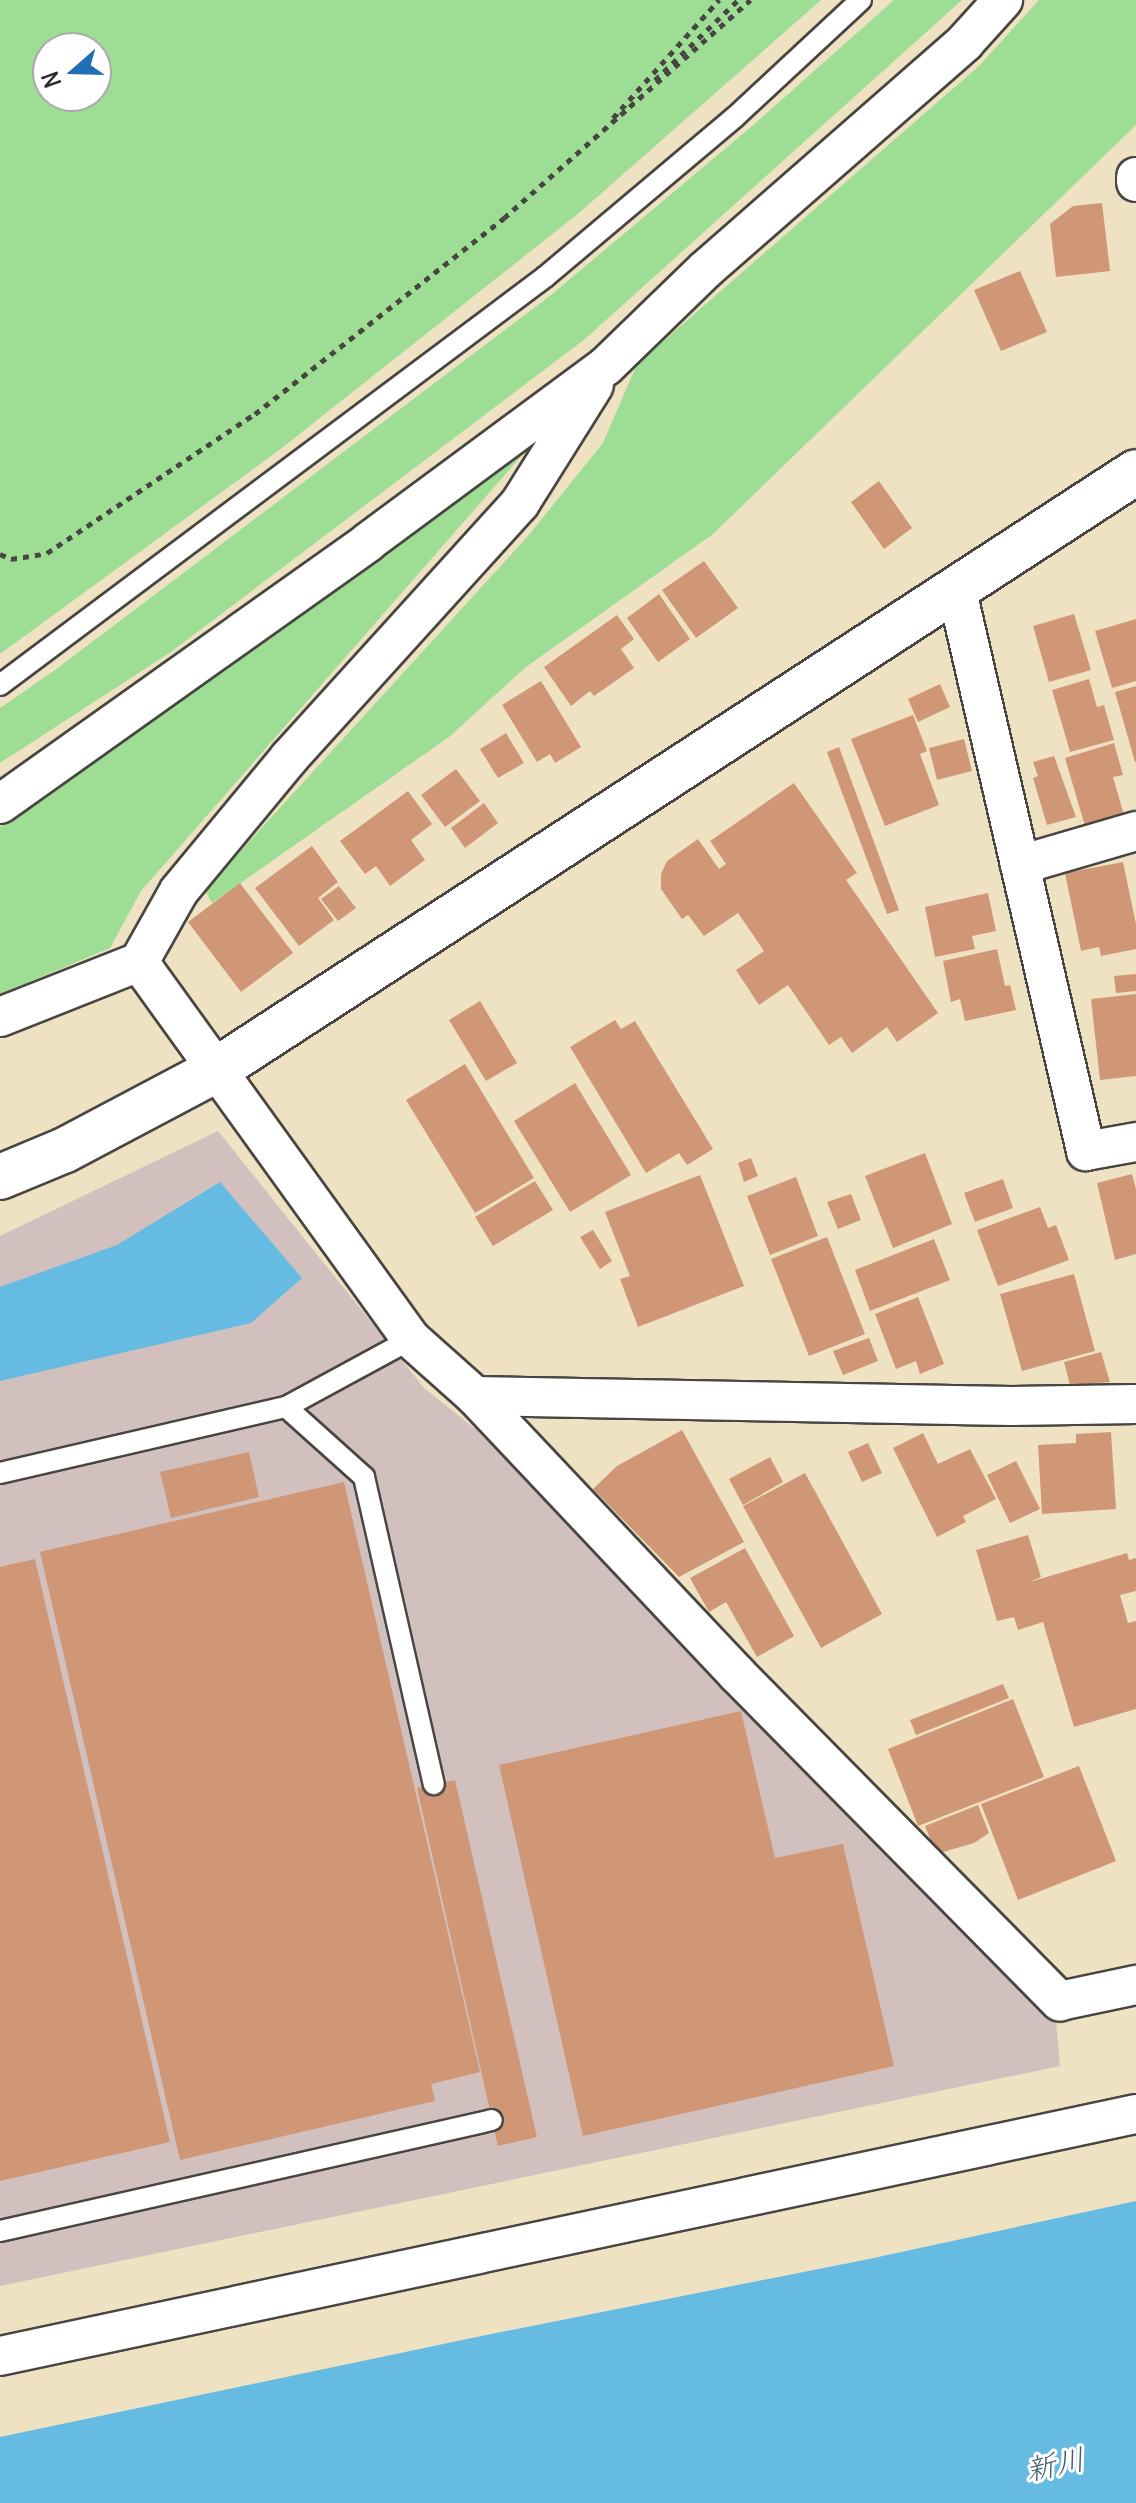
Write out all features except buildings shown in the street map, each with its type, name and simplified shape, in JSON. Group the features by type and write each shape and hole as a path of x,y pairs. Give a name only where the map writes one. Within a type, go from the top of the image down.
{"street":[{"path":"0,804 368,542 606,366 705,270 965,42 1003,0"},
{"path":"0,1017 139,962 179,891 289,758 520,503 606,366"},
{"path":"0,1177 65,1150 216,1070 1136,472"},
{"path":"956,587 1086,1151 1136,1142"},
{"path":"1020,865 1136,831"},
{"path":"139,962 411,1339 475,1396 737,1674 1060,2001 1136,1985"},
{"path":"475,1396 1012,1406 1136,1404"},
{"path":"0,2356 1136,2114"}],"lane":[{"path":"0,685 545,277 735,117 861,0"},
{"path":"0,1473 286,1407 411,1339"},
{"path":"286,1407 364,1477 434,1784"},
{"path":"0,2231 492,2120"}],"path":[{"path":"596,136 719,0"},
{"path":"596,136 738,0"},
{"path":"0,554 11,559 47,553 255,414 504,218 750,0"}],"shaded area":[{"path":"218,1131 424,1388 478,1431 1056,2021 1060,2066 0,2286 0,1236"}],"green space":[{"path":"0,0 821,0 579,213 278,451 0,654"},
{"path":"894,0 962,0 585,339 171,652 0,763 0,708 55,670 551,295 751,127"},
{"path":"1039,0 1136,0 1136,125 713,534 526,667 449,737 212,903 205,890 528,536 603,443 637,364 979,66"},
{"path":"552,421 141,891 110,948 0,994 0,826 43,800"}],"water":[{"path":"220,1182 302,1278 251,1323 0,1381 0,1287 117,1245"},
{"name":"新川","path":"1136,2201 1136,2503 0,2503 0,2437 869,2259"}]}
